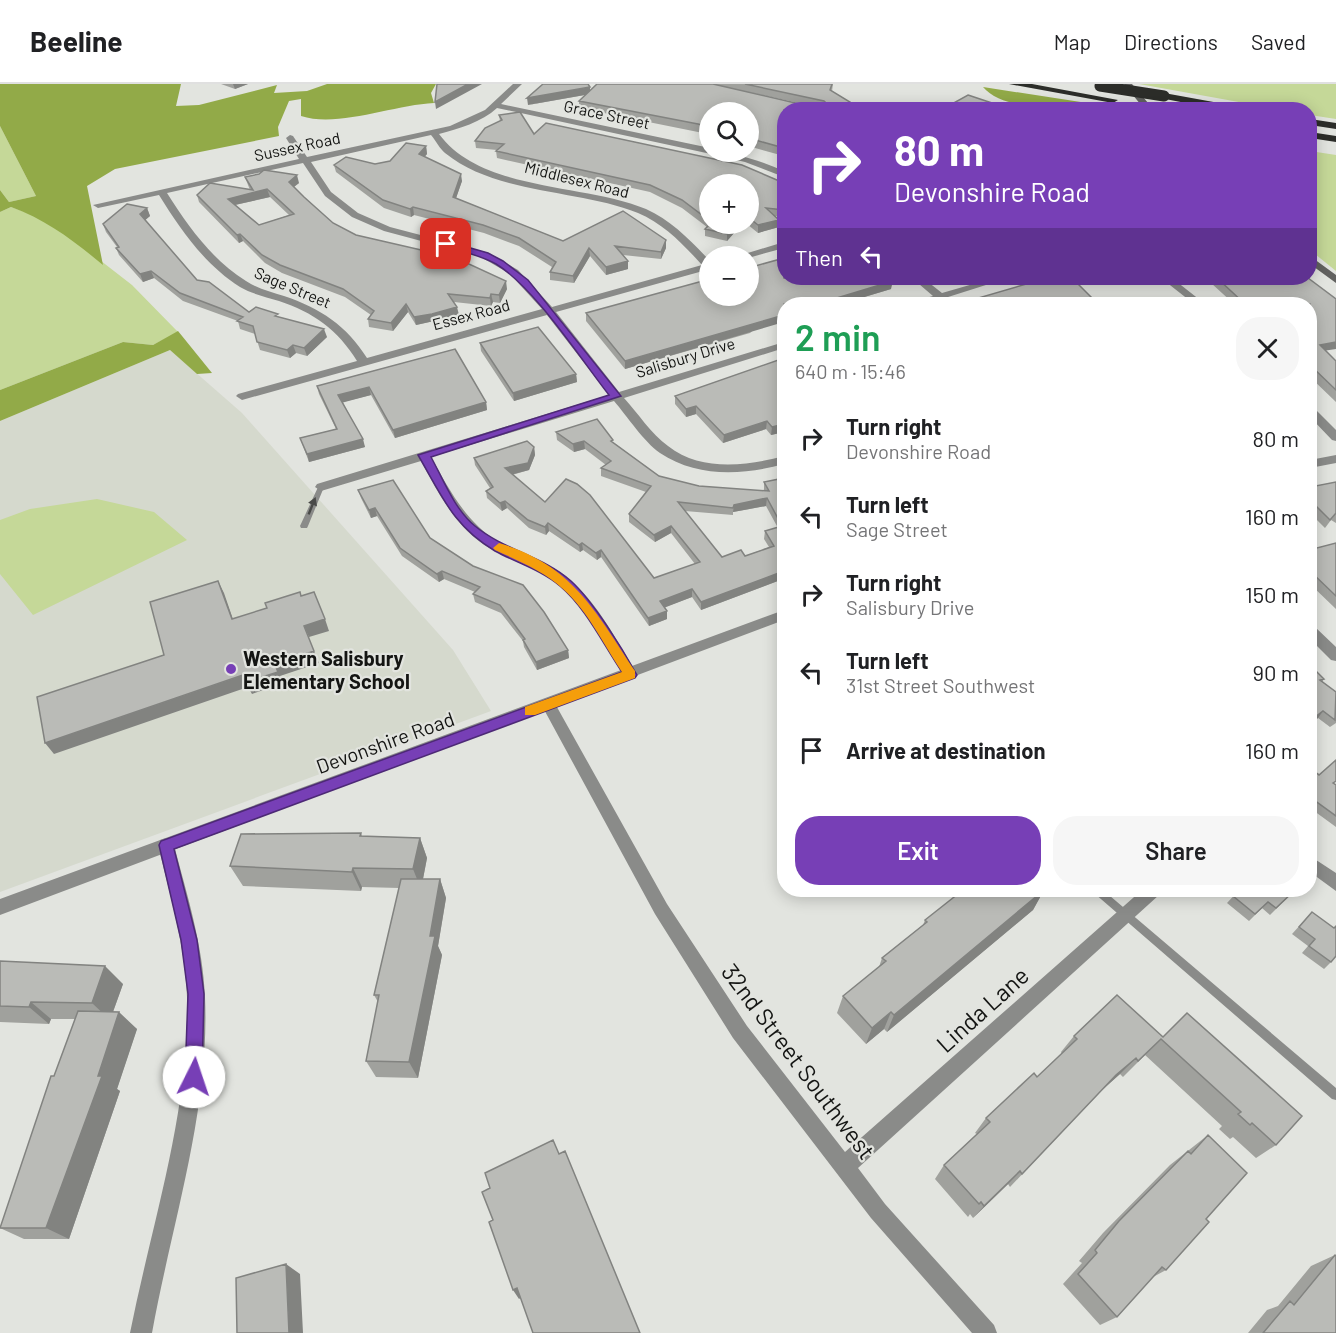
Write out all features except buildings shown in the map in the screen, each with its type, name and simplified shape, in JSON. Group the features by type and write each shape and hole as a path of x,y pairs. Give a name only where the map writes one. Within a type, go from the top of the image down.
{"highway":[{"path":"1014,84 1122,102"},
{"path":"1089,84 1197,102"},
{"path":"1317,123 1336,126"},
{"path":"1317,136 1336,139"}],"main road":[{"path":"1128,84 1146,102"},
{"path":"1317,265 1336,280"}],"street":[{"name":"Sussex Road","path":"98,205 434,133 467,123 498,106 518,84"},
{"name":"Grace Street","path":"498,106 699,148"},
{"name":"Middlesex Road","path":"434,133 437,141 452,156 477,169 623,204 654,217 678,234 699,256"},
{"path":"291,138 328,194 355,215 387,229 467,249 500,263 525,282 651,440 663,449 688,462 722,469 741,469 777,461"},
{"name":"Grace Street","path":"753,162 777,171"},
{"name":"Sage Street","path":"161,191 191,236 233,277 256,290 295,303 329,320 353,343 363,361"},
{"path":"759,252 777,247"},
{"name":"Essex Road","path":"242,396 699,269"},
{"path":"926,285 941,297 980,285"},
{"path":"1175,285 1191,297"},
{"name":"Salisbury Drive","path":"321,487 777,347"},
{"path":"1317,418 1336,437"},
{"path":"424,455 459,515 470,528 501,548 550,572 566,584 580,598 630,675"},
{"path":"1317,463 1336,459"},
{"name":"Devonshire Road","path":"0,907 630,675 777,618"},
{"path":"1317,638 1336,656"},
{"name":"32nd Street Southwest","path":"548,704 661,909 722,1006 878,1211 986,1333"},
{"path":"141,1333 149,1285 184,1143 192,1099 197,1034 196,994 189,940 166,845"},
{"path":"1317,868 1336,883"},
{"name":"Linda Lane","path":"845,1166 1145,897"}],"lane":[{"path":"304,526 321,487"},
{"path":"1105,897 1336,1095"}],"shaded area":[{"path":"170,350 242,413 453,650 491,711 0,892 0,421"}],"green space":[{"path":"0,84 181,84 176,106 199,105 277,85 274,93 307,91 327,84 436,84 431,93 434,103 349,118 316,119 301,116 301,99 289,101 278,127 279,136 115,169 87,186 103,265 71,240 36,218 11,207 0,212 0,190 9,202 36,196 0,126"},
{"path":"1139,84 1336,84 1336,119 1317,116 1317,102 1239,102"},
{"path":"983,87 1080,102 1010,102"},
{"path":"0,126 36,196 9,202 0,190"},
{"path":"1317,152 1336,155 1336,271 1317,256"},
{"path":"11,207 36,216 65,233 132,285 178,332 153,345 123,342 0,390 0,212"},
{"path":"178,331 212,373 197,374 170,350 0,421 0,390 123,342 153,345"},
{"path":"97,499 154,512 187,540 33,615 0,574 0,520 30,509"}],"slow traffic":[{"path":"499,548 532,561 566,584 580,598 630,675 530,711"}],"place":[{"name":"Western Salisbury Elementary School","path":"231,669"}],"route":[{"path":"194,1077 197,1034 196,994 189,940 166,845 630,675 580,598 566,584 532,561 501,548 470,528 459,515 424,455 615,396 549,310 514,272 485,255 446,244"}]}
